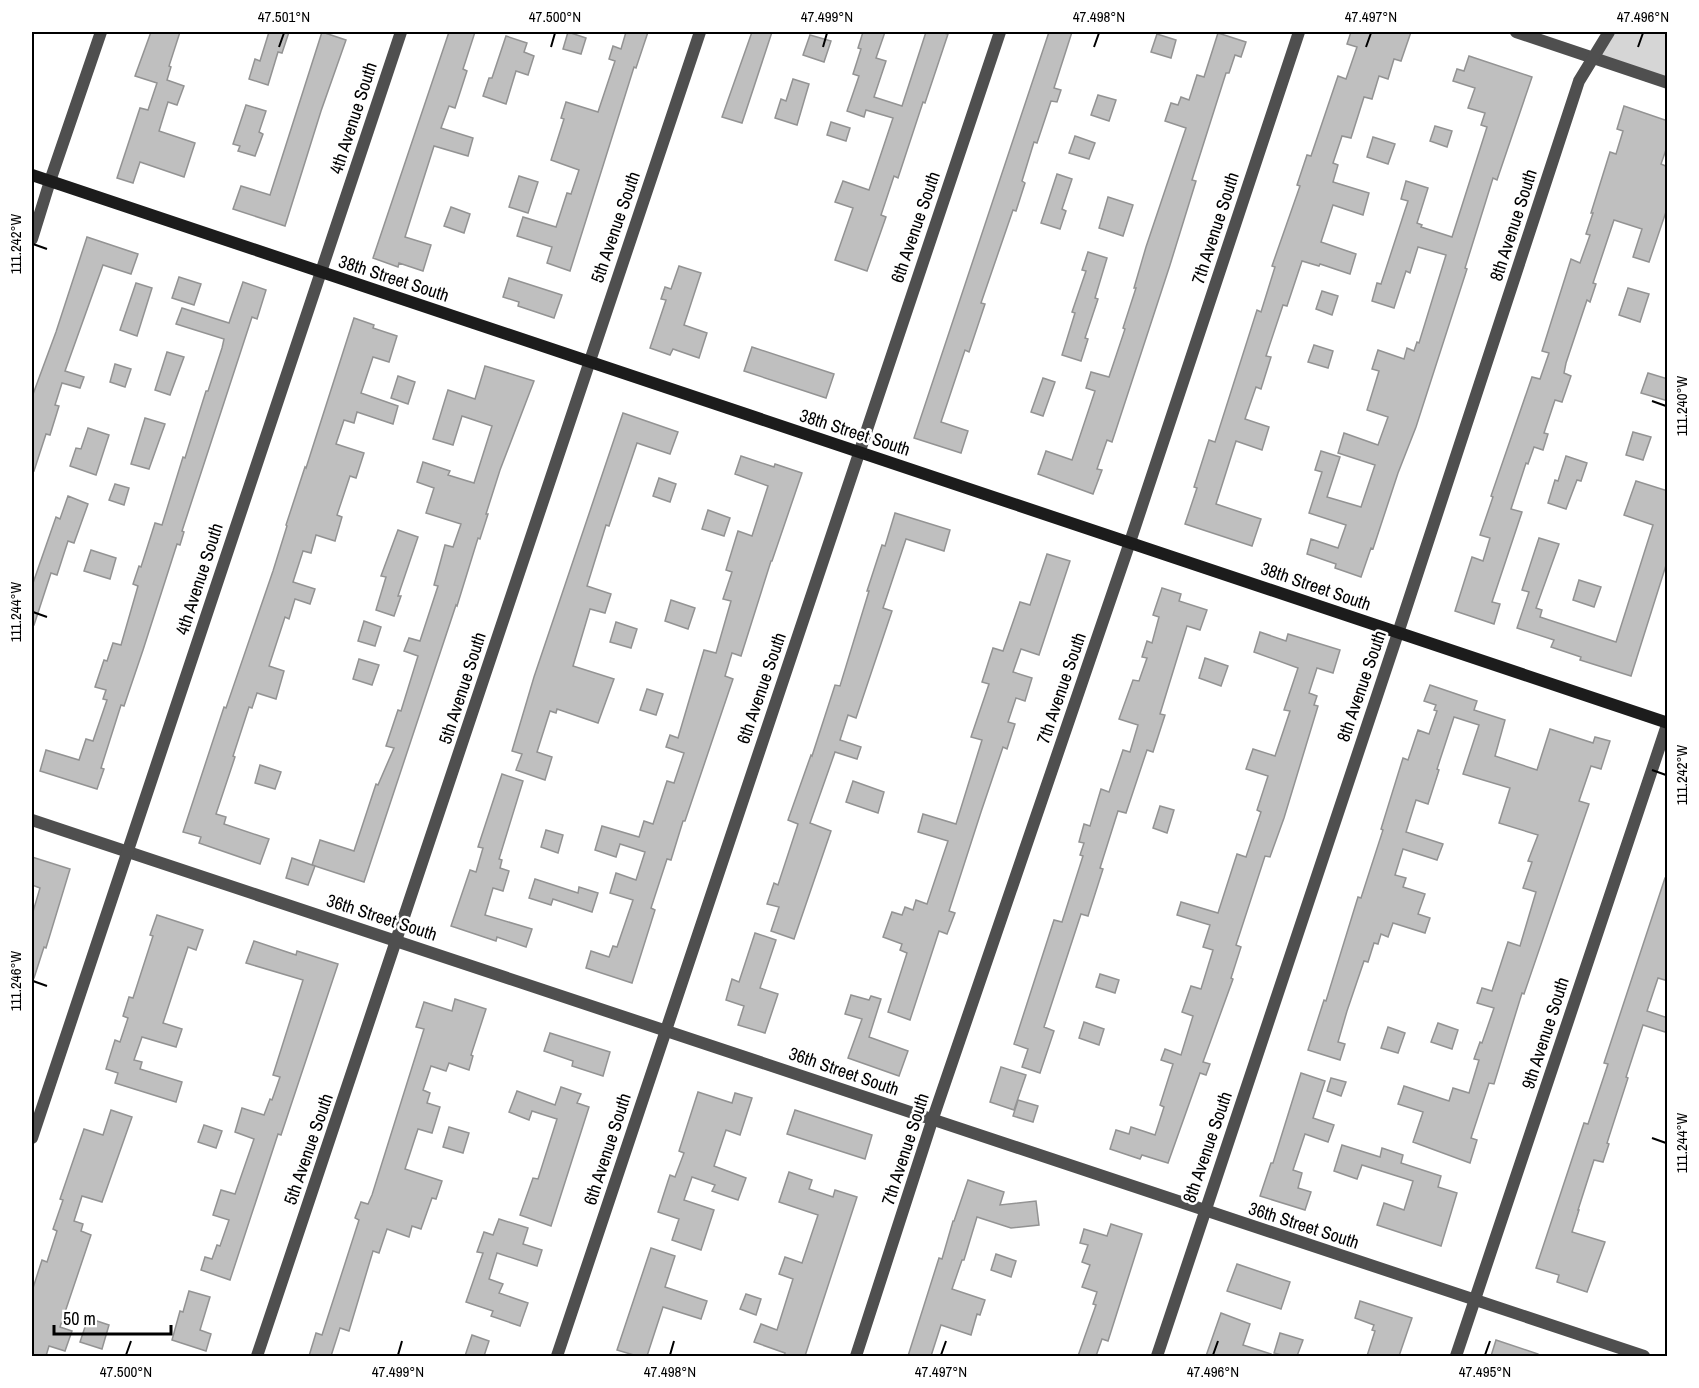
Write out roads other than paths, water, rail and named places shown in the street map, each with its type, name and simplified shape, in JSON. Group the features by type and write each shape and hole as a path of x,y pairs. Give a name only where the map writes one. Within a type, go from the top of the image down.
{"main road":[{"name":"38th Street South","path":"32,175 1667,723"}],"street":[{"path":"32,239 100,32"},
{"name":"4th Avenue South","path":"32,1138 401,32"},
{"name":"5th Avenue South","path":"257,1356 700,32"},
{"name":"6th Avenue South","path":"557,1356 1000,32"},
{"name":"7th Avenue South","path":"856,1356 932,1121 1130,542 1299,32"},
{"path":"1516,32 1668,83"},
{"name":"8th Avenue South","path":"1157,1356 1579,81 1609,32"},
{"name":"9th Avenue South","path":"1456,1356 1667,723"},
{"name":"36th Street South","path":"32,820 1644,1356"}]}
